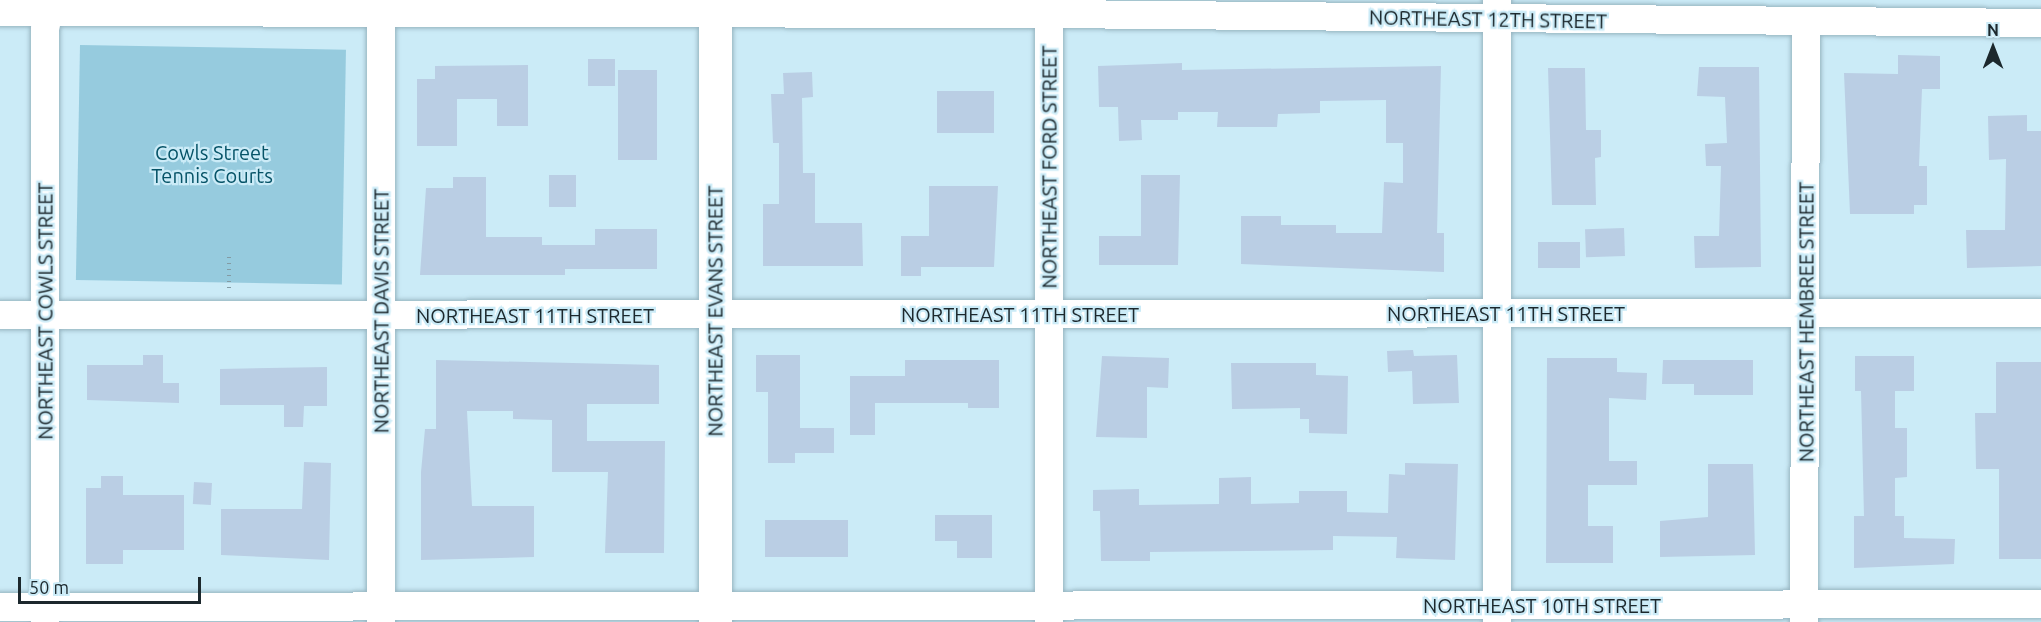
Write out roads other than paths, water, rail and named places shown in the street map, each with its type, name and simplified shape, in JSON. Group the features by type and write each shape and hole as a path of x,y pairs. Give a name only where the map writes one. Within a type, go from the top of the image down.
{"street":[{"name":"NORTHEAST 12TH STREET","path":"0,12 50,6 381,5 1497,9 1806,23 2041,23"},
{"name":"NORTHEAST DAVIS STREET","path":"381,5 381,614"},
{"name":"NORTHEAST COWLS STREET","path":"45,615 45,29 50,6"},
{"name":"NORTHEAST EVANS STREET","path":"715,7 715,614"},
{"name":"NORTHEAST FORD STREET","path":"1049,7 1049,614"},
{"path":"1497,9 1497,614"},
{"name":"NORTHEAST HEMBREE STREET","path":"1804,613 1806,23"},
{"name":"NORTHEAST 11TH STREET","path":"0,315 2041,313"},
{"name":"NORTHEAST 10TH STREET","path":"0,608 45,615 1497,614 1804,613 2041,604"}],"park label":[{"name":"Cowls Street Tennis Courts","path":"212,164"}]}
